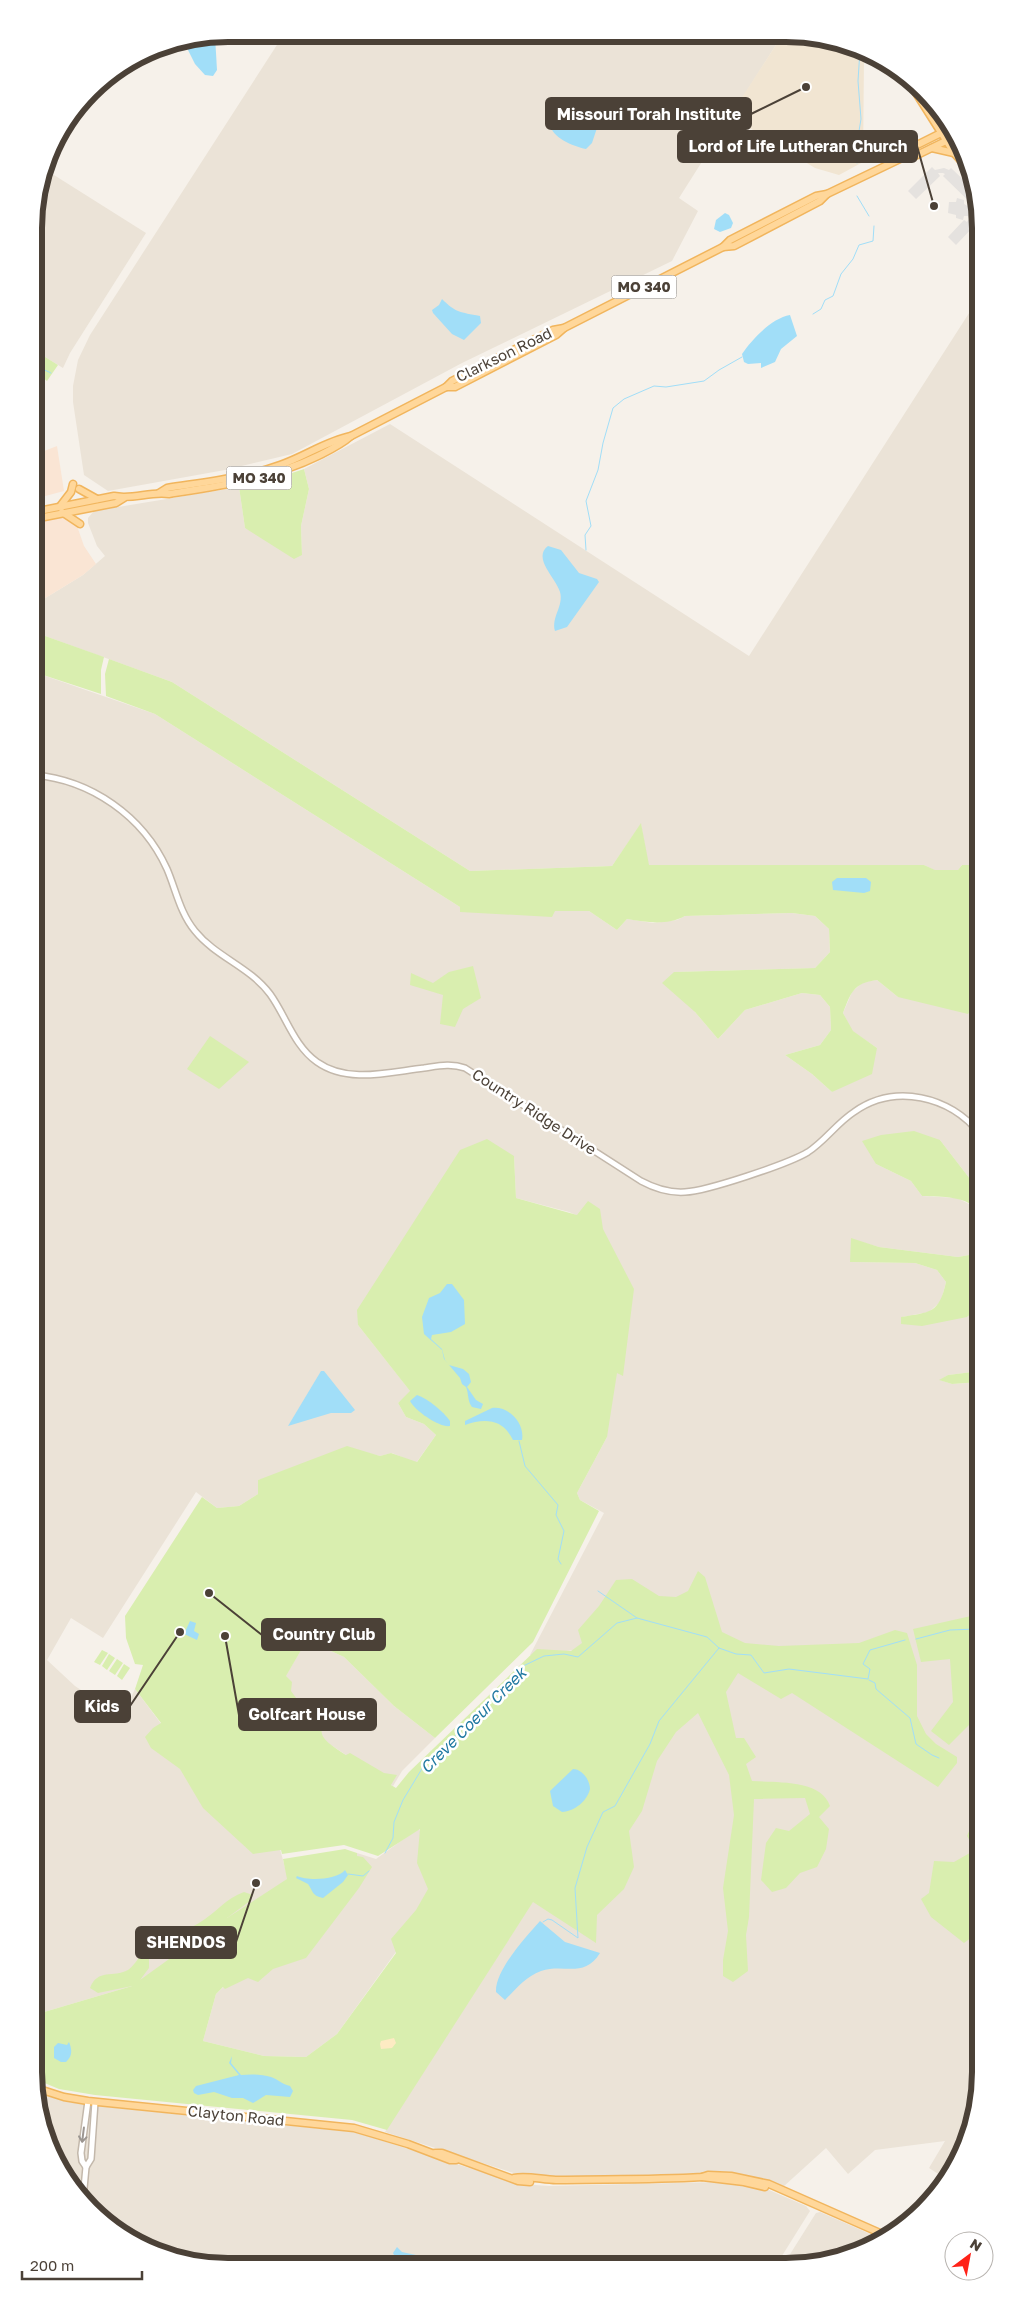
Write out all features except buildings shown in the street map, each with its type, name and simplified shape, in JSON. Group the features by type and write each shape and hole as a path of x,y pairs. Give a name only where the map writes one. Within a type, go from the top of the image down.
{"main road":[{"path":"922,103 933,120 940,125"},
{"path":"928,139 932,130 933,120"},
{"name":"Clarkson Road","path":"902,158 908,149 944,131"},
{"name":"Clarkson Road","path":"724,247 730,240 816,196 827,194 902,158 913,157 949,139"},
{"path":"932,148 954,153"},
{"path":"954,149 956,156"},
{"name":"Clarkson Road","path":"42,516 98,499 114,496 124,498 159,493 167,488 268,469 302,457 339,438 351,436 446,388 452,381 553,330 564,328 724,247 734,246 820,201 827,194"},
{"path":"781,221 787,211"},
{"path":"73,484 62,509 80,524"},
{"path":"79,489 98,499"},
{"name":"Clarkson Road","path":"42,511 116,503 124,498"},
{"name":"Clayton Road","path":"43,2090 64,2097 92,2102 354,2128 522,2182 550,2184 702,2177 751,2184 798,2200 804,2200 880,2233"}],"street":[{"name":"Country Ridge Drive","path":"42,777 84,788 101,796 126,814 144,833 161,857 180,906 193,928 210,947 259,981 274,999 302,1048 317,1062 329,1069 344,1074 359,1075 448,1065 465,1068 641,1181 654,1187 675,1192 703,1189 800,1157 818,1144 853,1112 880,1099 909,1096 933,1100 962,1115 972,1126"},
{"path":"86,2167 81,2153 92,2102"},
{"path":"84,2189 86,2167 91,2159 92,2102"}],"shaded area":[{"path":"279,42 778,42 679,198 698,211 672,261 462,363 292,454 225,470 108,491 84,475 73,402 73,386 78,360 90,335"},
{"path":"778,42 822,46 845,52 864,60 863,162 839,175 815,168 730,116"},
{"path":"932,167 935,170 944,168 949,170 951,168 965,182 970,202 943,176 945,174 943,173 938,173 940,176 916,199 908,191"},
{"path":"51,173 146,233 70,353 63,368 42,355 42,228 44,204"},
{"path":"957,198 964,200 964,204 970,208 972,228 956,245 948,237 964,220 967,222 969,219 968,216 964,216 963,220 956,218 956,215 948,213 949,202 956,202"},
{"path":"972,308 972,865 962,865 958,870 934,870 924,865 648,865 641,824 612,866 470,871 172,682 42,635 42,600 83,575 105,556 97,546 88,523 88,518 94,511 239,487 245,528 302,554 301,526 309,489 304,469 390,424 749,656"},
{"path":"57,446 64,491 42,497 42,452"},
{"path":"66,517 76,523 84,546 96,564 83,575 42,600 42,522"},
{"path":"42,675 155,714 460,907 589,911 617,930 627,919 653,923 677,920 685,916 792,913 815,916 829,929 830,952 815,968 674,972 695,1012 718,1039 745,1010 802,993 820,995 830,1007 831,1030 820,1045 785,1055 812,1074 832,1092 877,1048 852,1031 843,1013 852,992 863,982 877,980 898,997 972,998 972,1182 940,1140 876,1164 911,1181 922,1196 957,1198 972,1206 972,1254 958,1257 879,1247 851,1239 851,1262 915,1263 937,1270 946,1282 941,1301 929,1312 902,1317 967,1317 972,1313 972,1372 948,1375 940,1380 952,1384 972,1383 972,2073 968,2109 962,2132 947,2166 940,2175 929,2168 945,2141 875,2150 848,2174 826,2148 783,2187 760,2179 724,2173 546,2178 520,2175 385,2132 703,1636 530,1655 604,1513 580,1500 577,1493 607,1437 595,1223 569,1212 516,1198 514,1156 358,1325 411,1392 398,1403 406,1417 424,1424 436,1435 416,1463 392,1453 380,1456 364,1452 258,1480 258,1494 239,1506 217,1508 196,1492 103,1638 71,1618 47,1660 75,1686 103,1703 110,1708 114,1715 121,1718 135,1689 204,1781 272,1819 288,1879 132,1986 42,2013"},
{"path":"307,1640 344,1657 394,1706 435,1738 402,1771 393,1786 269,1704"},
{"path":"419,1828 438,1889 337,2034 306,2057 264,2056 203,2041 216,1994 247,1965 346,1897 357,1853 376,1859"},
{"path":"44,2095 67,2102 107,2107 354,2132 520,2184 549,2186 719,2182 750,2185 769,2190 806,2206 810,2211 781,2258 204,2257 169,2249 135,2234 97,2204 67,2166 52,2132"},
{"path":"820,2212 875,2236 834,2252 810,2257 788,2258 816,2213"}],"green space":[{"path":"42,355 58,365 47,381 42,377"},
{"path":"304,469 309,489 301,526 302,555 294,559 245,528 239,487 271,480"},
{"path":"42,635 104,657 101,670 101,694 42,675"},
{"path":"109,659 172,682 470,871 612,866 641,823 649,865 924,865 935,870 958,870 962,865 972,865 972,882 970,886 972,891 972,1008 968,1014 898,997 877,980 858,986 851,995 843,1013 853,1031 877,1048 872,1074 832,1092 812,1074 785,1055 820,1045 831,1030 830,1007 820,995 802,993 745,1010 718,1039 695,1012 662,983 674,972 815,968 830,952 829,929 815,916 792,913 685,916 663,922 627,919 617,930 589,911 555,911 552,917 460,912 460,907 155,714 106,696 105,674"},
{"path":"473,966 481,998 463,1009 455,1027 440,1024 443,995 410,985 411,973 433,983 449,972"},
{"path":"210,1036 249,1062 219,1089 187,1069"},
{"path":"914,1131 940,1140 972,1182 972,1205 954,1198 922,1196 911,1181 876,1164 862,1141 881,1135"},
{"path":"487,1139 514,1156 516,1198 577,1215 588,1201 600,1209 603,1229 634,1289 623,1376 617,1373 607,1437 577,1493 580,1500 599,1511 533,1642 435,1738 394,1706 344,1657 307,1640 286,1676 292,1682 291,1691 299,1702 327,1706 333,1713 322,1727 323,1737 327,1742 346,1755 350,1753 384,1773 397,1775 391,1785 396,1788 409,1772 537,1649 571,1651 582,1643 578,1630 599,1606 616,1580 632,1579 659,1596 676,1597 688,1591 698,1571 705,1577 722,1632 745,1643 779,1646 859,1643 895,1630 907,1633 917,1665 917,1716 926,1734 936,1744 957,1757 957,1763 938,1787 792,1693 781,1699 738,1673 726,1692 736,1738 744,1738 756,1757 746,1764 752,1781 797,1784 808,1787 825,1797 830,1806 819,1817 829,1829 826,1849 817,1867 800,1873 786,1888 772,1892 761,1880 766,1843 776,1828 789,1831 810,1814 805,1798 754,1799 749,1917 746,1935 748,1971 733,1982 723,1976 723,1960 728,1931 723,1888 734,1815 729,1775 698,1713 676,1732 657,1761 642,1811 629,1831 634,1867 624,1889 597,1915 596,1943 533,1902 387,2130 352,2120 95,2095 59,2089 43,2082 42,2013 132,1986 98,1993 90,1988 97,1978 128,1970 144,1952 149,1959 149,1968 140,1980 190,1944 163,1958 165,1943 170,1936 199,1923 226,1902 244,1892 253,1895 250,1901 227,1918 287,1879 283,1859 345,1849 357,1853 357,1856 363,1857 372,1867 359,1888 306,1958 273,1969 258,1982 248,1978 225,1989 223,1987 216,1994 203,2041 264,2056 306,2057 337,2034 396,1953 391,1939 416,1910 428,1889 417,1863 420,1829 378,1856 344,1845 282,1854 281,1850 253,1854 203,1808 180,1769 151,1748 145,1737 153,1728 161,1723 135,1689 143,1665 135,1664 126,1638 125,1616 202,1497 217,1508 239,1506 258,1494 258,1480 347,1446 380,1456 391,1453 417,1462 436,1435 424,1424 406,1417 398,1403 410,1391 358,1325 357,1310 460,1150"},
{"path":"851,1238 879,1247 958,1257 972,1254 972,1313 967,1317 922,1326 901,1324 901,1317 932,1310 940,1300 946,1282 937,1270 915,1263 850,1262"},
{"path":"972,1372 972,1383 952,1384 939,1380 948,1375"},
{"path":"972,1616 972,1722 949,1745 931,1731 953,1702 950,1659 921,1662 913,1629"},
{"path":"102,1650 108,1653 100,1665 94,1662"},
{"path":"109,1654 115,1658 107,1670 102,1666"},
{"path":"117,1659 123,1663 115,1675 109,1671"},
{"path":"124,1664 130,1668 122,1680 117,1676"},
{"path":"972,1824 972,1845 967,1836"},
{"path":"972,1852 972,1937 964,1943 931,1917 921,1899 929,1893 934,1861 954,1862"}],"sand":[{"path":"394,2038 396,2043 392,2048 381,2049 381,2041"}],"water":[{"path":"215,43 217,70 213,76 205,75 195,64 187,47"},
{"path":"609,101 612,104 600,119 592,143 586,149 575,146 558,137 551,128 550,123 558,112"},
{"path":"725,213 729,215 733,223 731,228 720,232 714,229 716,220"},
{"path":"442,299 459,311 480,316 481,323 464,340 452,334 433,313 432,310 439,305"},
{"path":"790,315 797,336 781,349 775,362 761,368 761,363 748,364 744,362 742,354 751,342 776,320"},
{"path":"548,546 561,550 579,573 597,579 599,582 567,627 555,631 554,626 561,597 558,586 544,562 544,551"},
{"path":"837,878 866,878 871,882 870,891 864,893 833,890 832,882"},
{"path":"447,1284 452,1284 464,1300 465,1324 451,1332 432,1335 431,1339 442,1349 448,1364 444,1359 442,1350 424,1334 422,1317 429,1298 440,1293"},
{"path":"449,1365 463,1369 469,1374 471,1382 467,1387 476,1400 483,1404 481,1409 472,1407 466,1387"},
{"path":"321,1371 324,1371 355,1410 351,1413 331,1413 288,1426"},
{"path":"417,1395 439,1409 450,1421 450,1426 434,1422 417,1409 410,1401"},
{"path":"492,1408 504,1410 514,1417 521,1428 522,1440 513,1440 504,1428 493,1422 480,1421 465,1425 465,1421"},
{"path":"190,1621 196,1623 194,1631 199,1634 197,1640 184,1634"},
{"path":"573,1769 576,1769 585,1776 589,1782 590,1789 580,1805 562,1812 553,1806 550,1791"},
{"path":"345,1870 348,1875 343,1882 323,1898 315,1895 308,1884 296,1878 297,1876 315,1879 329,1878"},
{"path":"540,1921 565,1942 600,1953 587,1966 541,1971 521,1984 505,2000 496,1992 500,1974 512,1954"},
{"path":"69,2042 71,2051 69,2059 66,2062 61,2062 54,2058 54,2047 58,2043 67,2045"},
{"path":"232,2056 231,2063 241,2075 252,2074 273,2078 290,2086 293,2091 290,2097 266,2095 253,2103 243,2098 232,2098 214,2092 198,2095 194,2093 193,2090 196,2086 239,2075 229,2063"},
{"path":"397,2247 402,2252 430,2258 396,2258 393,2253"}],"waterway":[{"path":"857,163 856,149 861,119 858,81 859,58"},
{"path":"857,196 869,216"},
{"path":"813,314 821,309 825,300 833,296 841,274 853,259 859,245 873,241 874,226"},
{"path":"586,550 585,535 591,526 586,501 598,470 613,408 624,399 654,386 666,387 704,381 742,357"},
{"path":"42,369 51,373"},
{"path":"519,1441 525,1466 558,1505 556,1515 564,1531 558,1559 561,1564"},
{"path":"598,1591 637,1618"},
{"name":"Creve Coeur Creek","path":"385,1853 393,1838 394,1822 403,1800 423,1767 489,1703 519,1668 544,1656 564,1654 578,1657 617,1623 637,1618 707,1637 719,1648 736,1654 751,1655 764,1673 789,1669 868,1679 870,1669 863,1664 870,1650 905,1640"},
{"name":"Creve Coeur Creek","path":"916,1639 950,1630 972,1629"},
{"path":"543,1922 548,1919 552,1920 578,1938 575,1888 587,1847 603,1812 615,1806 650,1744 659,1721 719,1648"},
{"path":"869,1680 875,1683 876,1689 910,1718 916,1744 939,1758"},
{"name":"Creve Coeur Creek","path":"348,1874 363,1876 369,1871"}],"place":[{"name":"Missouri Torah Institute","path":"806,87"},
{"name":"Lord of Life Lutheran Church","path":"934,206"},
{"name":"Country Club","path":"209,1593"},
{"name":"Kids","path":"180,1632"},
{"name":"Golfcart House","path":"225,1636"},
{"name":"SHENDOS","path":"256,1883"}]}
